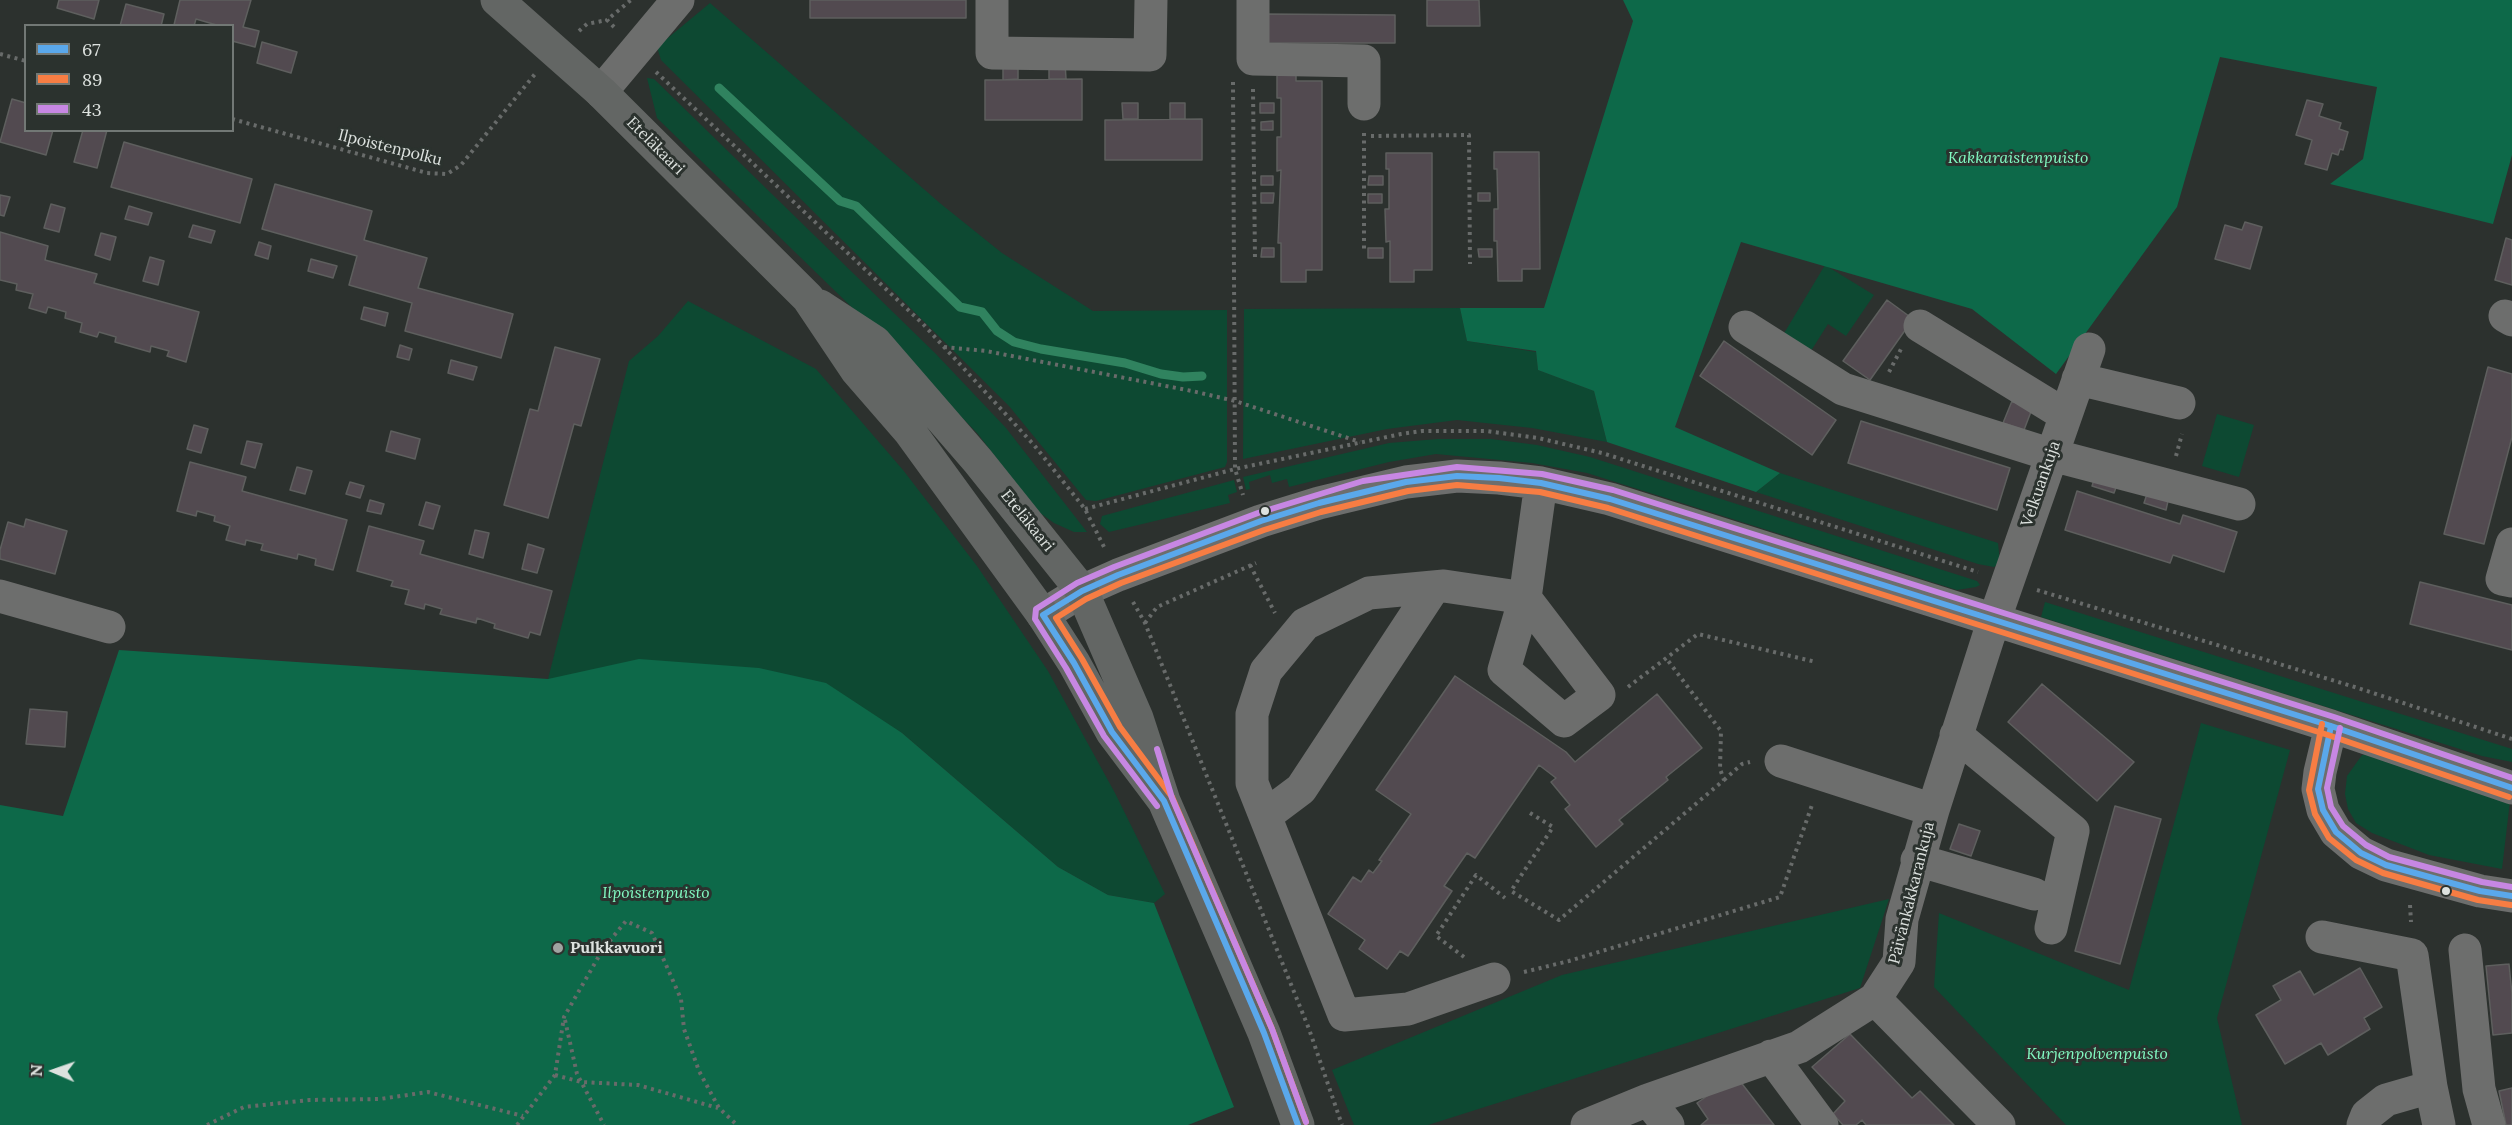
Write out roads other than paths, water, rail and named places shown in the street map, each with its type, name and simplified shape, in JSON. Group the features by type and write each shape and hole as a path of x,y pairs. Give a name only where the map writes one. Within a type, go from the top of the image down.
{"main road":[{"name":"Eteläkaari","path":"497,0 601,92 808,298 857,371 910,432 1043,615 1074,663 1112,732 1164,801"},
{"name":"Eteläkaari","path":"808,298 875,342 978,461 1082,591 1137,718 1164,801 1264,1033 1298,1125"}],"street":[{"path":"601,92 678,0"},
{"path":"992,0 992,53 1150,55 1151,0"},
{"path":"1253,0 1243,65 1364,61 1364,104"},
{"path":"1920,326 2065,415"},
{"path":"1745,327 1843,389 2052,455 2240,504"},
{"name":"Velkuankuja","path":"1994,620 2083,364 2179,403"},
{"path":"1043,615 1082,591 1118,575 1261,521 1366,490 1406,482 1457,477 1541,483 1610,499 2331,726 2512,788"},
{"path":"1494,979 1408,1009 1344,1016 1252,783 1252,714 1266,671 1289,640 1305,624 1369,593 1444,586 1525,598 1599,695 1564,721 1504,670 1525,598 1541,483"},
{"path":"2512,544 2502,579 2512,581"},
{"path":"1265,816 1301,789 1434,587"},
{"path":"0,596 109,627"},
{"name":"Päivänkakkarankuja","path":"1587,1125 1648,1100 1799,1047 1875,999 1899,962 1902,920 1917,860 1994,620"},
{"path":"2331,726 2318,789 2323,810 2336,832 2361,853 2386,865 2480,891 2512,896"},
{"path":"1956,735 2073,831 2050,928"},
{"path":"1781,761 1933,810"},
{"path":"1917,860 2034,894"},
{"path":"2322,937 2412,955 2431,1087 2439,1125"},
{"path":"2465,950 2479,1089 2488,1125"},
{"path":"1875,999 1999,1125"},
{"path":"1772,1056 1822,1125"},
{"path":"2363,1125 2367,1115 2386,1100 2431,1087"},
{"path":"1648,1100 1668,1125"}],"waterway":[{"path":"719,88 840,201 856,206 960,307 982,312 997,331 1014,342 1041,349 1125,363 1161,374 1183,377 1202,376"}],"place":[{"name":"Pulkkavuori","path":"558,948"}],"park label":[{"name":"Kakkaraistenpuisto","path":"2018,158"},
{"name":"Ilpoistenpuisto","path":"656,893"},
{"name":"Kurjenpolvenpuisto","path":"2097,1054"}]}
